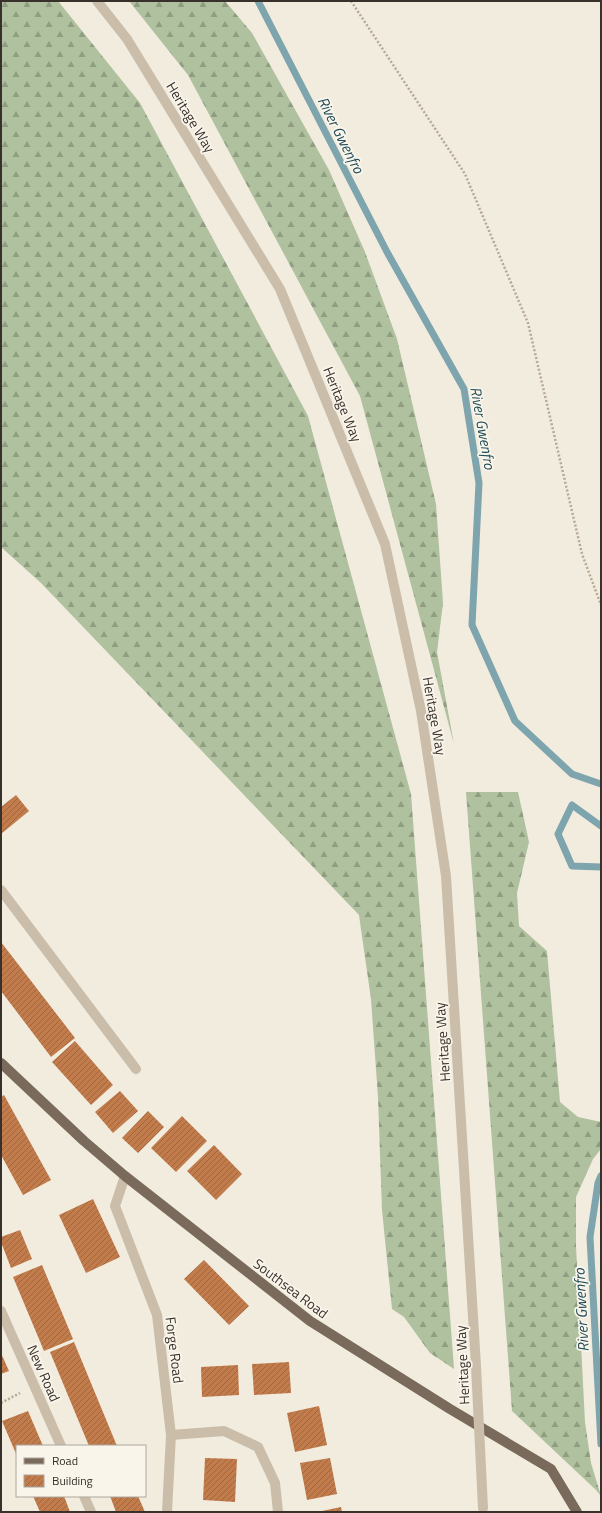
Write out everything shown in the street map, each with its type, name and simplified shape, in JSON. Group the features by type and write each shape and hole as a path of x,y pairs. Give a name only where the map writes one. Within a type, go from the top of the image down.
{"main road":[{"name":"Southsea Road","path":"1,1063 84,1141 125,1176 310,1321 450,1409 551,1469 577,1512"}],"street":[{"name":"Heritage Way","path":"97,1 127,38 280,288 386,544 422,711 446,876 476,1366 483,1510"},
{"path":"1,890 136,1069"},
{"name":"Forge Road","path":"125,1176 115,1206 157,1315 171,1435 167,1512"},
{"name":"New Road","path":"1,1311 61,1445"},
{"path":"171,1435 224,1431 258,1446 275,1483 278,1512"},
{"path":"84,1497 91,1512"}],"path":[{"path":"351,1 465,174 528,324 582,554 601,605"},
{"path":"1,1403 34,1385"}],"green space":[{"path":"1,1 58,1 140,103 308,416 411,794 454,1369 430,1353 404,1317 392,1309 382,1210 378,1097 371,999 359,915 41,583 1,547"},
{"path":"129,1 225,1 252,33 329,170 365,252 397,339 436,504 443,603 437,652 454,744 360,396 188,75"},
{"path":"466,792 518,792 529,842 517,893 519,926 547,951 560,1102 578,1117 601,1122 601,1149 593,1159 576,1197 576,1246 585,1422 591,1463 601,1496 512,1411"}],"building":[{"path":"16,795 29,811 1,834 1,807"},
{"path":"1,942 75,1038 51,1057 1,991"},
{"path":"75,1041 113,1085 91,1105 52,1062"},
{"path":"120,1091 138,1111 113,1133 95,1112"},
{"path":"4,1095 51,1180 23,1195 1,1155 1,1097"},
{"path":"148,1111 164,1127 138,1153 122,1138"},
{"path":"182,1116 207,1141 176,1172 151,1148"},
{"path":"214,1145 242,1174 216,1200 187,1171"},
{"path":"93,1199 120,1257 86,1273 59,1215"},
{"path":"20,1230 32,1259 11,1268 1,1242 1,1237"},
{"path":"204,1260 249,1306 229,1325 184,1279"},
{"path":"42,1265 73,1339 44,1351 13,1277"},
{"path":"74,1342 117,1445 89,1445 50,1352"},
{"path":"1,1353 9,1371 1,1374"},
{"path":"289,1362 291,1393 254,1395 252,1364"},
{"path":"238,1365 239,1395 202,1397 201,1367"},
{"path":"319,1406 327,1445 295,1452 287,1413"},
{"path":"28,1411 43,1445 16,1445 16,1454 2,1421"},
{"path":"205,1458 237,1459 235,1502 203,1500"},
{"path":"330,1458 337,1494 307,1500 300,1463"},
{"path":"33,1497 64,1497 70,1512 40,1512"},
{"path":"110,1497 138,1497 145,1512 116,1512"},
{"path":"341,1507 342,1512 322,1512 322,1511"}],"waterway":[{"name":"River Gwenfro","path":"258,1 387,252 464,389 479,483 472,625 515,721 572,774 601,784"},
{"name":"River Gwenfro","path":"601,826 572,805 558,834 572,866 601,867"},
{"name":"River Gwenfro","path":"601,1176 598,1183 590,1237 601,1444"}]}
